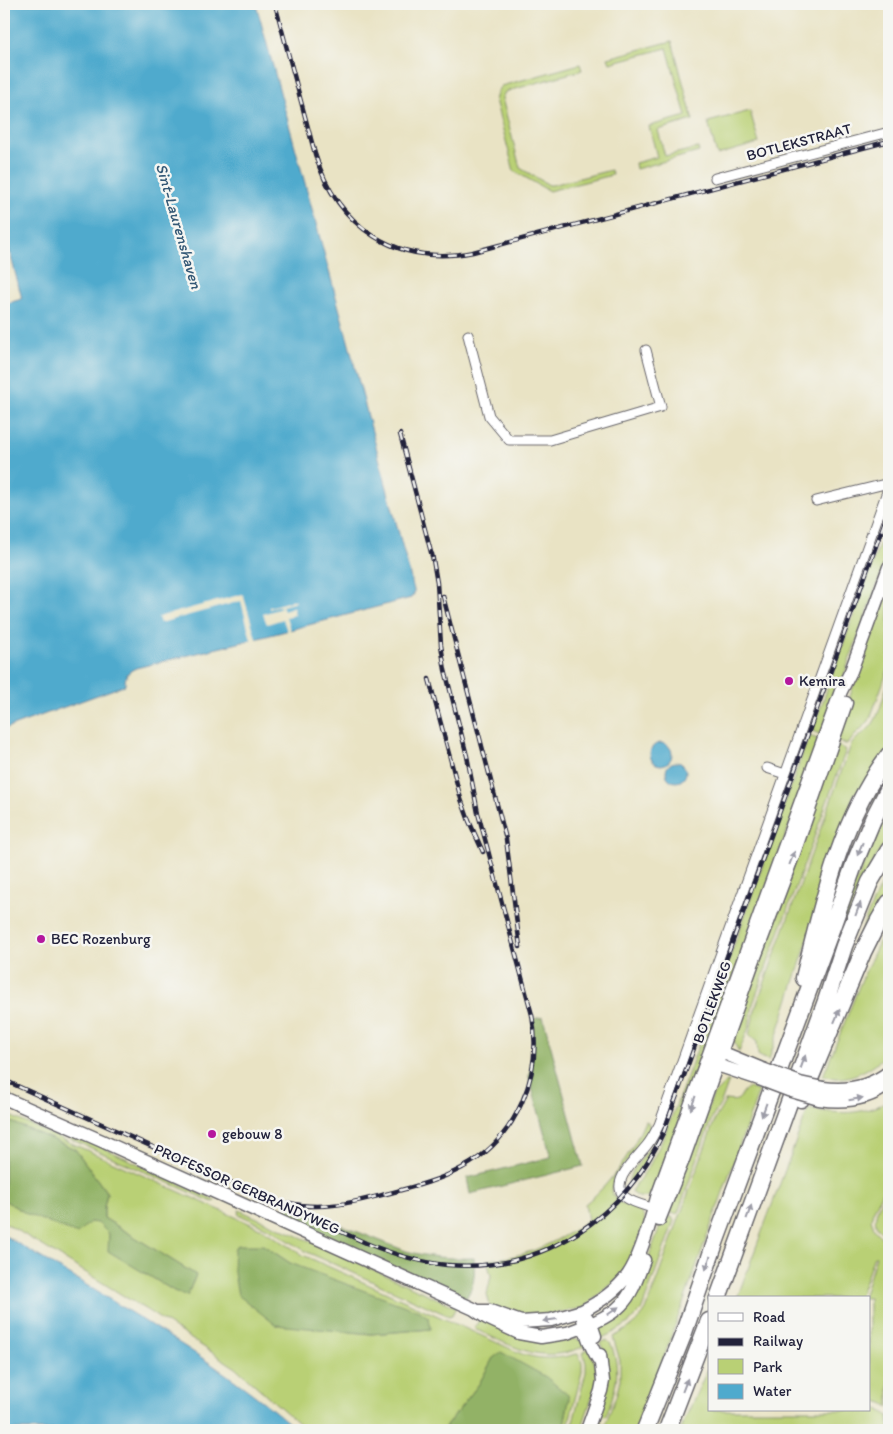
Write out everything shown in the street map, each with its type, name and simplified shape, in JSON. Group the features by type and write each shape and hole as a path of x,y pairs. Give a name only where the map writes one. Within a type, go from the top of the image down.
{"highway":[{"path":"787,1048 832,866 863,797 877,772 889,756"},
{"path":"645,1430 680,1342 855,862 872,819 889,788"},
{"path":"719,1296 863,897 889,850"},
{"path":"774,1141 804,1093 863,952 889,903"},
{"path":"667,1430 708,1324"}],"main road":[{"name":"BOTLEKWEG","path":"582,1311 608,1295 629,1274 683,1160 713,1061 841,691 851,671 889,567"},
{"name":"BOTLEKWEG","path":"721,1052 833,742 849,694 851,671"},
{"path":"761,1074 713,1061 721,1052 761,1074 788,1090 821,1093 850,1100 875,1093 889,1084"},
{"path":"821,1093 859,1087 882,1078 889,1072"},
{"name":"PROFESSOR GERBRANDYWEG","path":"4,1098 477,1311 487,1318 519,1333 541,1337 567,1333 587,1325"},
{"name":"BOTLEKWEG","path":"587,1325 605,1317 621,1306 627,1297 633,1287 658,1210"},
{"name":"PROFESSOR GERBRANDYWEG","path":"477,1311 490,1311 521,1322 552,1320 582,1311"},
{"path":"582,1311 600,1350 603,1371 601,1391 588,1430"}],"street":[{"name":"BOTLEKSTRAAT","path":"715,178 889,132"},
{"path":"468,335 489,416 509,440 550,440 661,407 646,350"},
{"path":"816,501 889,485"},
{"path":"658,1210 626,1198 621,1192 621,1181 627,1168 646,1146 659,1125 889,485"},
{"path":"767,768 785,774"}],"green space":[{"path":"672,41 693,120 658,130 665,156 698,148 699,152 636,169 635,163 657,157 649,126 686,116 667,48 610,63 608,58"},
{"path":"580,64 582,70 505,92 502,98 520,168 549,185 611,170 612,175 549,191 514,171 495,100 501,86"},
{"path":"750,111 759,143 717,155 708,122"},
{"path":"889,517 889,552 822,735 812,731"},
{"path":"889,579 889,667 869,721 848,744 845,744 836,741"},
{"path":"889,680 889,805 855,792 769,1060 762,1058 758,1055 757,1042 749,1035 756,1006 851,745 874,722 881,707"},
{"path":"809,736 821,740 652,1195 637,1196 631,1191 649,1166 663,1139"},
{"path":"835,744 846,750 753,1004 749,1027 739,1052 734,1042 733,1032"},
{"path":"889,811 889,837 863,881 850,909 818,999 813,997 854,881 857,880"},
{"path":"889,874 889,893 846,972 866,918 882,882 884,883"},
{"path":"889,920 889,1052 864,1071 849,1077 834,1078 823,1076 862,979"},
{"path":"543,1017 583,1166 470,1194 467,1178 551,1157 529,1077 533,1048 533,1019"},
{"path":"729,1081 721,1103 712,1118 678,1213 665,1211 687,1165 713,1095"},
{"path":"748,1088 759,1091 664,1357 635,1430 595,1430 598,1428 600,1420 602,1421 601,1424 605,1425 620,1381 620,1361 613,1337 632,1326 646,1310 715,1119 726,1100 738,1099"},
{"path":"889,1101 889,1177 871,1219 875,1231 889,1241 884,1255 889,1257 889,1407 870,1399 870,1296 864,1296 876,1256 874,1256 860,1296 738,1296 808,1109 840,1113 878,1106"},
{"path":"4,1113 262,1229 303,1255 522,1354 550,1358 579,1355 582,1363 582,1372 567,1430 563,1430 569,1399 493,1358 479,1384 443,1430 306,1430 236,1368 4,1222 4,1200 27,1214 98,1223 109,1234 109,1251 174,1291 187,1296 196,1275 104,1218 107,1193 75,1149 4,1119","holes":["263,1245 290,1263 431,1329 371,1334 335,1330"]},
{"path":"4,1119 75,1149 107,1193 104,1218 196,1275 187,1296 174,1291 108,1251 109,1234 98,1223 90,1222 77,1234 27,1214 4,1200"},
{"path":"645,1121 648,1122 651,1131 614,1177 612,1190 613,1195 619,1202 642,1213 645,1221 625,1273 583,1308 529,1319 490,1306 487,1294 491,1276 487,1260 514,1256 534,1250 562,1237 588,1221 585,1204 604,1187 620,1166 634,1144"},
{"path":"46,1124 89,1141 215,1200 214,1202 210,1201 46,1128"},
{"path":"664,1128 648,1160 630,1185 631,1173"},
{"path":"889,1185 889,1237 881,1232 875,1220"},
{"path":"290,1205 406,1251 440,1257 474,1258 474,1279 471,1289 466,1298 294,1224 281,1212"},
{"path":"239,1210 456,1307 452,1315 449,1316 307,1252 270,1229 238,1214"},
{"path":"664,1215 672,1217 674,1221 642,1309 623,1327 600,1339 599,1332 602,1323 645,1267"},
{"path":"239,1245 263,1245 290,1263 421,1312 429,1318 431,1329 371,1334 276,1325 238,1295 233,1259 235,1247"},
{"path":"480,1318 541,1342 575,1339 581,1340 587,1345 557,1354 530,1352 477,1330 475,1327"},
{"path":"607,1340 613,1350 617,1370 615,1386 606,1416 601,1415 608,1367 600,1343"},
{"path":"589,1348 596,1371 596,1386 581,1430 571,1430 586,1372 583,1353"},
{"path":"501,1352 546,1377 568,1395 569,1399 563,1430 443,1430 479,1384 493,1358"},
{"path":"708,1368 708,1412 870,1412 870,1404 889,1416 889,1430 680,1430"}],"water":[{"name":"Sint-Laurenshaven","path":"4,4 256,4 347,337 414,594 411,598 136,668 127,674 125,685 4,729 4,304 22,299 4,230"},
{"path":"657,743 665,743 672,750 672,758 665,765 657,765 650,758 650,750"},
{"path":"676,762 683,765 686,772 683,779 676,782 669,779 666,772 669,765"},
{"path":"4,1235 194,1352 247,1389 297,1430 4,1430"}],"pier":[{"path":"243,594 257,642 252,643 241,601 160,623 158,617"},
{"path":"295,600 296,602 282,606 284,610 293,607 295,615 286,617 291,633 288,634 283,619 267,624 263,614 281,608 280,606 269,609 269,607"}],"railway":[{"path":"275,4 315,154 325,180 338,202 355,221 374,236 395,247 419,253 445,255 473,252 889,141"},
{"path":"400,434 433,560"},
{"path":"4,1080 366,1243 405,1257 447,1265 482,1265 516,1260 548,1249 577,1233 604,1213 627,1189 647,1162 664,1131 889,510"},
{"path":"289,1203 326,1206 350,1202 425,1183 444,1177 462,1168 481,1156 498,1140 522,1103 529,1082 533,1060 534,1037 532,1015 478,813 467,756 445,670 441,645 437,583 432,554"},
{"path":"443,596 506,839 520,947"},
{"path":"429,679 461,799 483,852"}],"place":[{"name":"Kemira","path":"789,681"},
{"name":"BEC Rozenburg","path":"41,939"},
{"name":"gebouw 8","path":"212,1134"}]}
